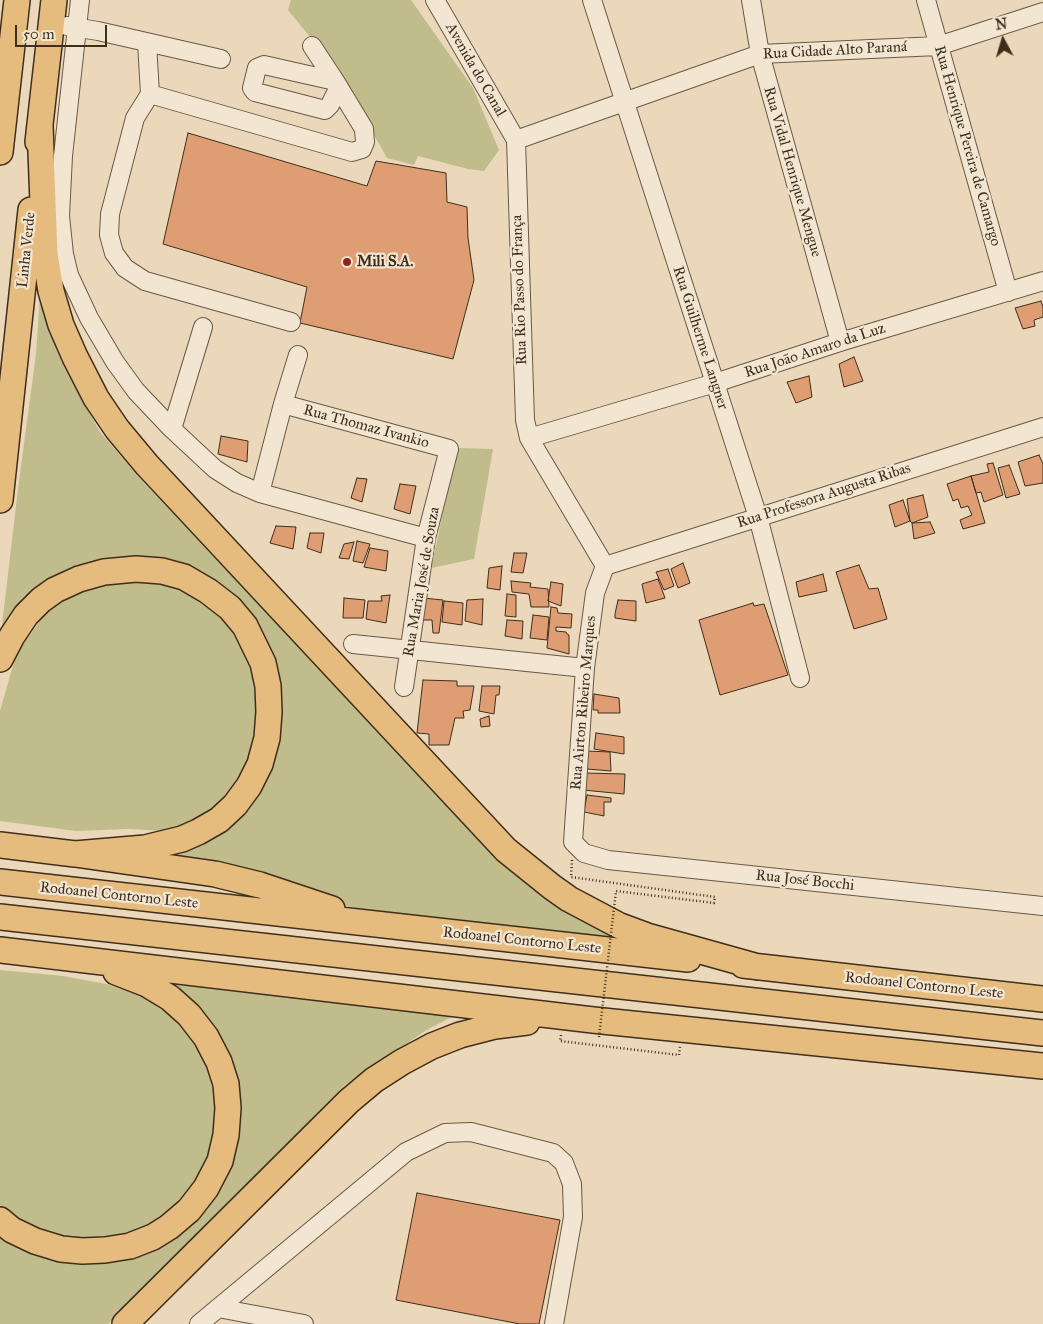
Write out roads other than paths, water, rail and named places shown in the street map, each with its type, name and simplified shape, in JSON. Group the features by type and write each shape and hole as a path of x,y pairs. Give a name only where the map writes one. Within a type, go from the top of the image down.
{"highway":[{"path":"0,152 17,0"},
{"name":"Linha Verde","path":"0,500 52,12"},
{"path":"40,126 45,254 51,291 61,325 75,357 96,398 117,429 392,728 514,856 569,899 620,926 647,936 758,967"},
{"path":"0,659 12,636 26,616 41,600 56,590 79,579 104,572 136,569 162,571 177,575 208,590 230,608 245,626 263,663 268,686 267,738 260,764 249,786 235,805 219,820 182,839 145,848 75,854"},
{"path":"0,845 75,854 238,879 389,926"},
{"name":"Rodoanel Contorno Leste","path":"0,882 1043,999"},
{"path":"0,917 1043,1033"},
{"path":"0,950 176,970 596,1029"},
{"path":"0,1220 12,1230 35,1241 61,1248 82,1251 130,1246 153,1237 169,1227 189,1210 206,1188 220,1161 226,1135 228,1108 226,1084 219,1062 206,1037 189,1015 147,984 76,958"},
{"path":"176,970 401,962"},
{"path":"125,1324 350,1101 374,1080 402,1062 441,1042 460,1035 495,1026 533,1021 596,1029 1043,1066"}],"street":[{"path":"80,0 61,182 60,216 64,254 69,275 89,318 115,362 136,391 172,429 215,469 237,483 260,493 426,538"},
{"name":"Avenida do Canal","path":"435,0 516,140"},
{"name":"Rua Guilherme Langner","path":"592,0 758,517 800,678"},
{"name":"Rua Vidal Henrique Mengue","path":"751,0 760,54 840,342"},
{"name":"Rua Henrique Pereira de Camargo","path":"926,0 1008,292"},
{"path":"52,12 78,28 221,59"},
{"name":"Rua Cidade Alto Paraná","path":"516,140 760,54 938,46 1043,12"},
{"path":"146,43 150,94 135,118 110,214 109,236 114,253 125,268 145,281 291,322"},
{"path":"150,94 352,152 362,149 365,142 364,129 312,46"},
{"name":"Rua Rio Passo do França","path":"516,140 524,402 529,438"},
{"name":"Rua João Amaro da Luz","path":"529,438 715,383 840,342 1043,281"},
{"path":"172,429 203,326"},
{"path":"260,493 298,355"},
{"name":"Rua Thomaz Ivankio","path":"283,404 449,449"},
{"name":"Rua Professora Augusta Ribas","path":"605,566 1043,427"},
{"path":"529,438 605,566"},
{"name":"Rua Maria José de Souza","path":"404,686 426,538 449,449"},
{"name":"Rua Airton Ribeiro Marques","path":"572,842 585,668 595,592 605,566"},
{"path":"353,644 585,668"},
{"name":"Rua José Bocchi","path":"572,842 584,853 608,860 1043,906"},
{"path":"199,1324 406,1152 445,1133 471,1132 553,1153 564,1163 572,1184 573,1217 554,1324"},
{"path":"218,1308 304,1324"}],"place":[{"name":"Mili S.A.","path":"347,262"}]}
